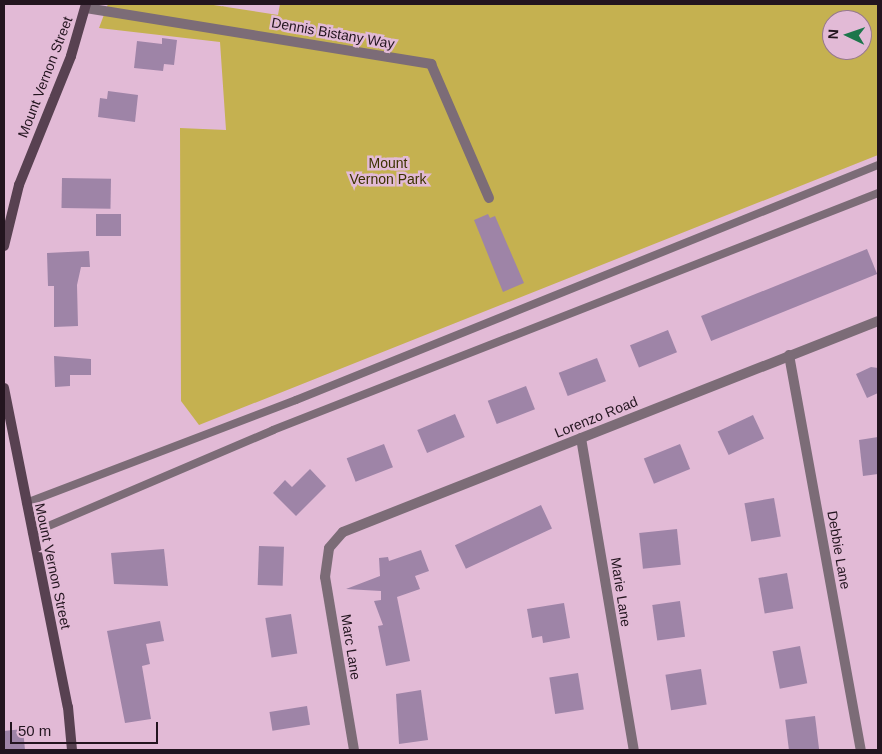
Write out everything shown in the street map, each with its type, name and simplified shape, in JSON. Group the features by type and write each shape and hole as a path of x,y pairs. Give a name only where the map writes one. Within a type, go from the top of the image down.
{"main road":[{"name":"Mount Vernon Street","path":"4,246 19,185 86,6"},
{"name":"Mount Vernon Street","path":"4,388 68,706 72,750"}],"street":[{"name":"Dennis Bistany Way","path":"86,6 431,64 489,198"},
{"name":"Lorenzo Road","path":"329,548 353,527 878,320"},
{"name":"Debbie Lane","path":"789,356 861,750"},
{"name":"Marie Lane","path":"581,438 634,750"},
{"name":"Marc Lane","path":"329,548 325,577 354,750"}],"lane":[{"path":"26,503 306,396 878,165"},
{"path":"32,533 274,430 878,193"}],"green space":[{"name":"Mount Vernon Park","path":"108,4 207,4 278,15 280,4 878,4 878,155 199,425 181,401 180,128 226,130 220,42 99,28"}],"building":[{"path":"162,38 177,40 174,65 164,64 163,71 134,68 137,41 162,44"},
{"path":"108,91 138,95 135,122 98,117 100,98 107,99"},
{"path":"62,178 111,179 110,209 61,208"},
{"path":"96,214 121,214 121,236 96,236"},
{"path":"488,214 490,218 495,216 524,283 503,292 474,220"},
{"path":"867,249 877,274 711,341 701,316"},
{"path":"89,251 90,267 81,267 77,285 78,326 54,327 54,286 48,286 47,253"},
{"path":"668,330 677,352 639,368 630,345"},
{"path":"54,356 91,359 91,375 70,375 70,386 55,387"},
{"path":"597,358 606,381 568,396 559,373"},
{"path":"871,367 878,368 878,393 867,398 856,374"},
{"path":"526,386 535,409 497,424 488,401"},
{"path":"455,414 465,437 427,453 417,430"},
{"path":"753,415 764,439 729,455 718,431"},
{"path":"878,437 878,474 863,476 859,440"},
{"path":"384,444 393,467 356,482 347,458"},
{"path":"680,444 690,469 654,484 644,459"},
{"path":"310,469 326,486 296,516 273,493 285,480 292,487"},
{"path":"774,498 781,536 751,542 744,503"},
{"path":"541,505 552,529 466,569 455,545"},
{"path":"677,529 681,565 643,569 639,533"},
{"path":"259,546 284,547 283,586 258,585"},
{"path":"164,549 168,586 114,584 111,553"},
{"path":"421,550 429,571 415,576 420,589 397,597 410,661 386,666 378,626 383,625 374,601 381,600 381,591 346,589 380,576 379,558 388,557 389,561"},
{"path":"787,573 793,608 765,613 758,578"},
{"path":"680,601 685,637 657,641 652,605"},
{"path":"564,603 570,638 543,643 542,636 532,638 527,609"},
{"path":"291,614 297,654 272,658 265,618"},
{"path":"160,621 164,641 146,644 150,664 142,666 151,719 125,723 107,631"},
{"path":"800,646 807,683 780,689 773,651"},
{"path":"701,669 707,705 671,710 665,675"},
{"path":"578,673 584,710 555,714 549,678"},
{"path":"421,690 428,740 399,744 396,694"},
{"path":"307,706 310,725 272,731 269,712"},
{"path":"815,716 819,750 789,750 785,720"},
{"path":"23,729 25,750 4,750 4,731"}]}
